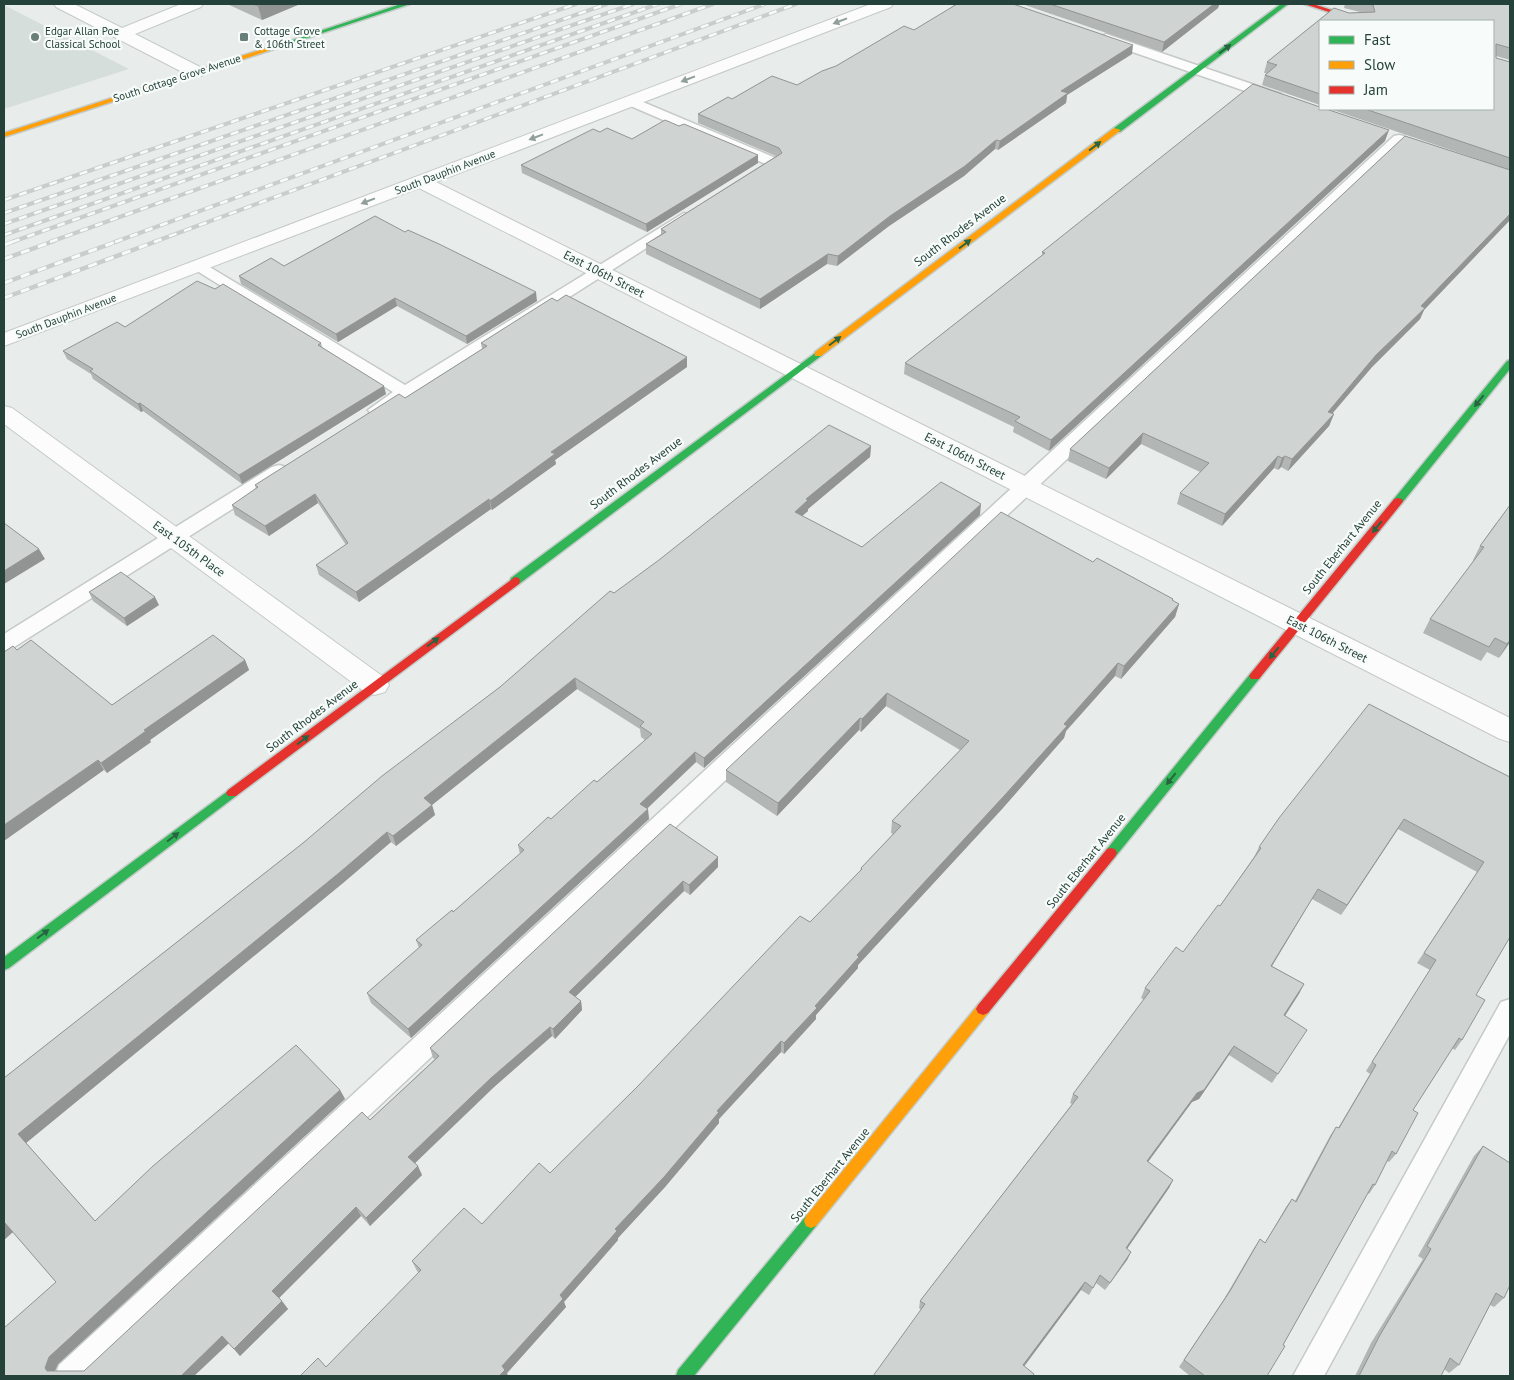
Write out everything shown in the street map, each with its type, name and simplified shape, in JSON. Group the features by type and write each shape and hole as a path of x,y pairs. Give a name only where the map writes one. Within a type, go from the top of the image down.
{"street":[{"path":"62,4 196,72"},
{"path":"121,34 195,4"},
{"name":"South Cottage Grove Avenue","path":"4,135 407,4"},
{"name":"South Dauphin Avenue","path":"4,340 885,4"},
{"name":"South Rhodes Avenue","path":"4,964 1285,4"},
{"path":"1307,4 1360,20"},
{"name":"East 106th Street","path":"420,181 1510,731"},
{"name":"South Eberhart Avenue","path":"684,1376 1510,363"},
{"name":"East 105th Place","path":"4,413 375,686"}],"lane":[{"path":"1089,32 1286,100"},
{"path":"631,101 773,162 757,172"},
{"path":"70,1376 1025,487 1396,138"},
{"path":"364,419 700,208"},
{"path":"197,266 406,393"},
{"path":"4,644 297,460"},
{"path":"1308,1376 1510,1010"}],"shaded area":[{"name":"Edgar Allan Poe Classical School","path":"4,5 129,69 4,109"}],"building":[{"path":"957,4 1013,4 1133,45 1061,91 1068,93 1000,141 996,140 965,166 890,216 838,256 828,254 760,299 646,244 666,232 661,229 782,153 779,148 698,114 728,97 732,99 772,76 797,85 822,71 836,66 904,26 914,30"},
{"path":"1050,4 1214,4 1164,42"},
{"path":"1368,4 1510,4 1510,48 1496,44 1496,58 1510,62 1510,158 1368,110 1494,110 1494,20 1319,20 1334,8 1349,13 1375,12 1373,5"},
{"path":"1319,20 1319,94 1265,75 1277,65 1267,62"},
{"path":"1253,84 1319,107 1319,110 1329,110 1389,130 1051,440 1015,421 1020,417 905,363 1045,253 1042,252"},
{"path":"665,120 679,126 684,124 758,155 646,224 521,165 593,129 600,132 607,128 632,139"},
{"path":"1405,136 1510,170 1510,214 1421,306 1425,308 1376,355 1328,412 1334,414 1292,459 1278,456 1225,514 1180,493 1209,463 1143,433 1109,468 1070,449"},
{"path":"375,216 405,232 408,230 439,244 536,292 466,336 395,298 336,334 239,276 271,258 284,266"},
{"path":"197,281 215,289 223,284 321,343 318,345 384,386 239,475 140,403 138,404 90,371 93,369 63,351 117,322 125,327"},
{"path":"566,295 687,357 551,452 555,454 490,501 489,499 356,592 316,565 348,543 315,494 265,526 232,505 258,487 255,485 399,394 405,398 487,346 481,343 552,298 557,301"},
{"path":"829,425 871,446 806,499 808,500 795,512 862,547 941,482 981,504 704,758 695,752 640,804 648,809 408,1029 367,993 422,945 416,940 452,910 453,912 524,850 518,845 548,817 551,819 594,780 597,782 652,734 640,726 644,722 575,678 424,798 432,805 393,836 387,832 18,1134 95,1221 153,1166 296,1045 340,1090 49,1357 45,1368 47,1371 84,1371 362,1112 370,1120 439,1056 430,1048 670,824 718,857 689,885 683,881 569,992 581,1001 553,1029 550,1027 491,1078 408,1157 418,1166 366,1218 356,1207 272,1291 282,1301 234,1349 222,1336 181,1376 4,1376 4,1328 56,1282 5,1223 4,1225 4,1078 303,843 382,776 500,687 610,591 614,593 659,560"},
{"path":"1510,505 1510,640 1507,644 1495,638 1489,647 1430,619 1484,547 1480,546"},
{"path":"1001,512 1093,562 1097,558 1179,604 1124,666 1118,663 1064,724 1067,726 857,955 859,957 815,1006 817,1008 784,1043 781,1041 717,1111 719,1112 664,1177 615,1229 617,1231 560,1295 563,1299 502,1366 505,1370 499,1376 300,1376 318,1358 326,1367 421,1270 412,1261 464,1208 482,1224 539,1163 550,1173 637,1087 800,916 810,922 901,826 892,821 969,741 887,693 862,719 860,718 778,803 726,770"},
{"path":"4,523 39,549 4,571"},
{"path":"121,572 155,597 124,618 89,592"},
{"path":"213,635 245,660 144,730 146,731 101,763 98,760 4,825 4,652 13,646 17,650 31,640 112,705"},
{"path":"1369,704 1510,777 1510,937 1476,995 1485,1000 1462,1040 1459,1038 1413,1110 1418,1113 1396,1154 1392,1151 1375,1185 1373,1184 1267,1376 1205,1376 1184,1360 1230,1291 1260,1239 1265,1243 1292,1199 1296,1202 1336,1127 1339,1128 1376,1065 1372,1062 1436,960 1424,953 1484,862 1404,819 1347,905 1318,889 1271,966 1304,984 1284,1015 1307,1030 1278,1074 1234,1046 1204,1090 1197,1093 1147,1161 1173,1180 1126,1248 1131,1252 1110,1283 1100,1275 1093,1288 1085,1282 1023,1365 1034,1374 1033,1376 873,1376 925,1304 920,1301 1078,1097 1073,1094 1150,991 1145,988 1176,947 1183,952 1218,905 1220,906 1261,848 1259,847 1279,818"},
{"path":"1483,1146 1510,1163 1510,1285 1504,1298 1496,1293 1459,1365 1450,1358 1441,1376 1359,1376 1380,1335 1431,1249 1427,1246"}],"railway":[{"path":"4,200 576,4"},
{"path":"4,213 607,4"},
{"path":"4,224 633,4"},
{"path":"4,235 658,4"},
{"path":"12,242 681,4"},
{"path":"50,242 713,4"},
{"path":"115,242 765,4"},
{"path":"154,242 796,4"},
{"path":"4,245 15,241"},
{"path":"4,259 54,241"},
{"path":"4,283 118,241"},
{"path":"4,298 157,241"}],"traffic: fast":[{"path":"266,50 407,4"},
{"path":"1117,130 1285,4"},
{"path":"515,581 818,354"},
{"path":"1398,501 1510,363"},
{"path":"1111,853 1255,676"},
{"path":"4,964 232,793"},
{"path":"684,1376 811,1221"}],"traffic: slow":[{"path":"4,135 266,50"},
{"path":"818,354 1117,130"},
{"path":"811,1221 983,1009"}],"traffic: jam":[{"path":"1307,4 1360,20"},
{"path":"1255,676 1398,501"},
{"path":"232,793 515,581"},
{"path":"983,1009 1111,853"}],"place":[{"name":"Edgar Allan Poe Classical School","path":"35,37"},
{"name":"Cottage Grove & 106th Street","path":"244,37"}]}
